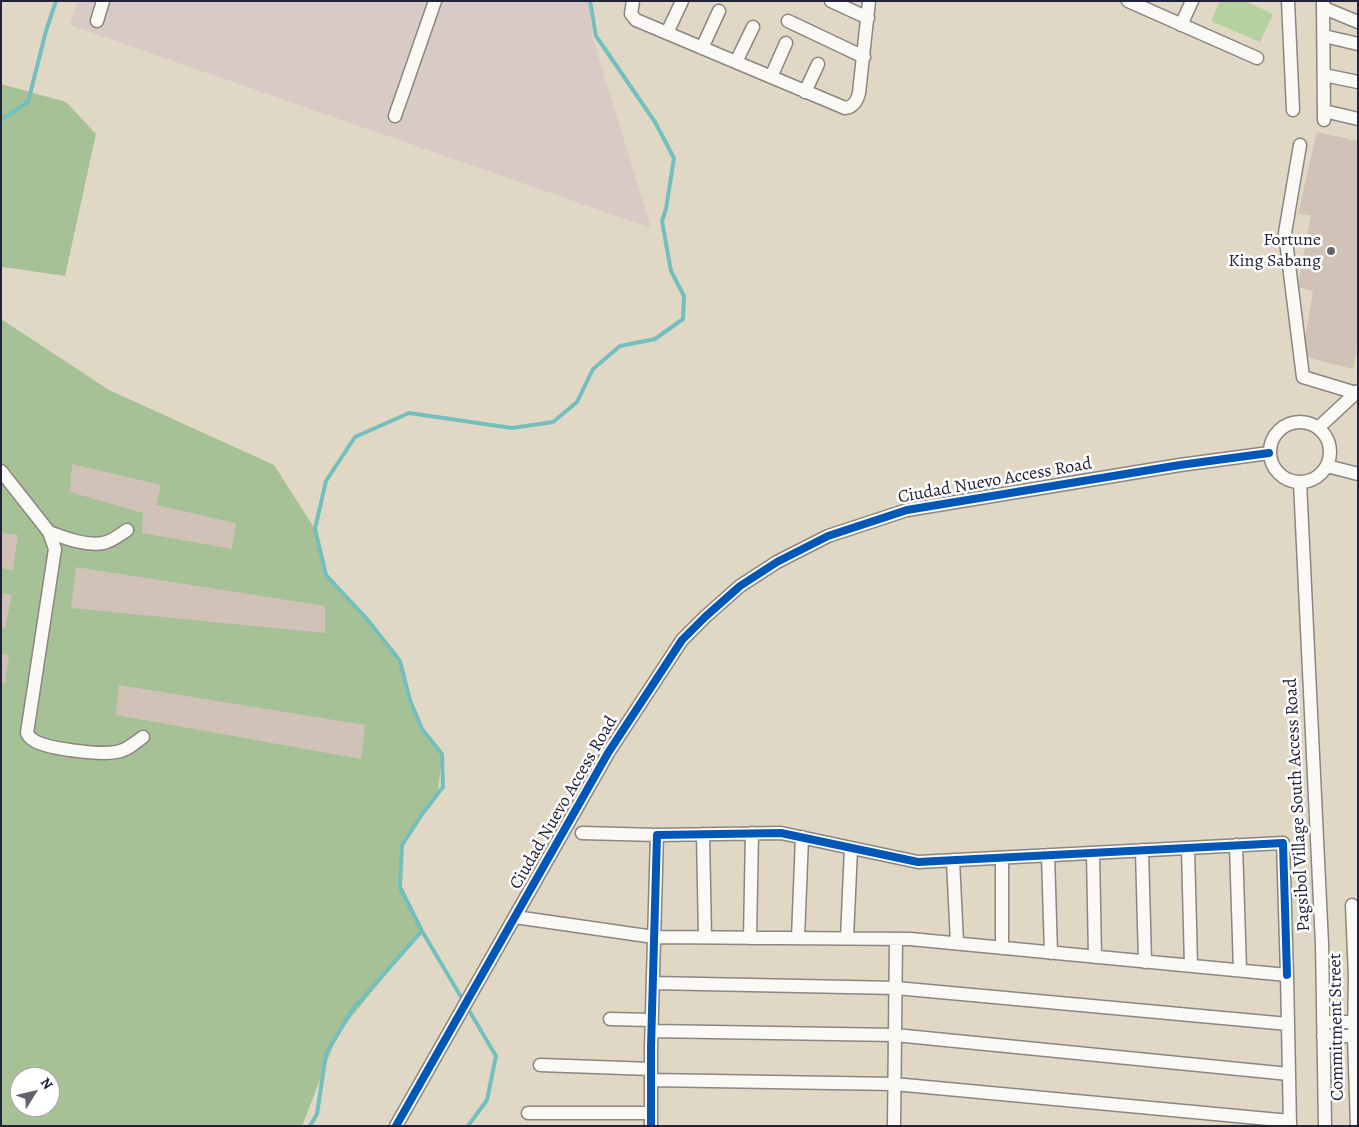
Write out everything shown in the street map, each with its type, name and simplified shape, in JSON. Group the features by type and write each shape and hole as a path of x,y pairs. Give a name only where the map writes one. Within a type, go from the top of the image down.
{"street":[{"path":"97,20 103,1"},
{"path":"395,116 435,1"},
{"path":"632,1 631,14 634,18 840,107 849,108 856,102 859,93 869,1"},
{"path":"667,33 682,1"},
{"path":"831,1 868,18"},
{"path":"1128,1 1257,58"},
{"path":"1181,24 1192,1"},
{"path":"1288,1 1293,110"},
{"path":"1358,22 1323,4 1324,115 1358,119"},
{"path":"702,48 719,11"},
{"path":"788,21 864,58"},
{"path":"736,62 753,27"},
{"path":"1324,36 1358,44"},
{"path":"771,77 786,43"},
{"path":"805,92 818,64"},
{"path":"1324,76 1358,82"},
{"path":"1300,145 1285,233 1304,378 1357,392"},
{"path":"1318,428 1357,392"},
{"path":"1307,422 1318,428 1326,437 1330,454 1322,472 1311,480 1300,482 1290,480 1278,472 1270,460 1270,453 1272,439 1281,428 1286,424 1307,422"},
{"name":"Ciudad Nuevo Access Road","path":"396,1126 608,753 682,640 740,586 776,562 828,536 908,510 1180,465 1270,453"},
{"path":"1326,466 1358,474"},
{"path":"1,471 49,532 55,549 27,733 32,739 43,745 67,750 96,752 116,752 133,745 143,737"},
{"name":"Pagsibol Village South Access Road","path":"1300,482 1322,944 1324,1126"},
{"path":"49,532 86,543 104,543 127,530"},
{"path":"540,1065 652,1074 894,1084 1290,1123 1283,843 918,862 781,833 657,835 582,833"},
{"path":"704,834 705,937"},
{"path":"750,938 752,834"},
{"path":"528,1113 651,1119 657,835"},
{"path":"798,938 802,837"},
{"path":"1236,845 1240,970"},
{"path":"847,938 851,848"},
{"path":"1188,848 1191,966"},
{"path":"1142,850 1145,962"},
{"path":"1093,853 1095,957"},
{"path":"1048,855 1051,952"},
{"path":"1002,858 1002,948"},
{"path":"953,860 957,944"},
{"name":"Commitment Street","path":"1352,905 1355,928 1357,1126"},
{"path":"515,917 654,937 910,939 1287,975"},
{"path":"894,1126 896,939"},
{"path":"653,982 896,988 1288,1024"},
{"path":"610,1019 652,1026 895,1035 1289,1074"},
{"path":"1323,1022 1355,1029"},
{"path":"1323,1036 1355,1029"}],"shaded area":[{"path":"77,1 588,1 593,39 651,228 70,25"}],"green space":[{"path":"1220,1 1245,1 1273,14 1260,42 1211,21"},
{"path":"1,84 66,102 96,134 65,276 1,268"},
{"path":"1,319 109,390 274,465 315,529 326,575 366,618 401,664 410,702 422,729 442,754 438,793 402,845 400,887 422,931 338,1033 302,1126 1,1126"}],"building":[{"name":"Fortune King Sabang","path":"1317,132 1358,141 1358,350 1353,369 1302,356 1313,291 1298,287 1311,215 1298,214"},
{"path":"72,464 161,485 156,505 236,523 232,549 142,533 143,513 70,492"},
{"path":"1,533 18,535 13,570 1,568"},
{"path":"76,567 325,606 325,633 71,608"},
{"path":"1,593 12,595 5,628 1,627"},
{"path":"1,654 9,655 5,683 1,683"},
{"path":"119,685 365,725 361,759 116,715"}],"waterway":[{"path":"1,120 28,102 46,31 56,1"},
{"path":"468,1126 487,1100 496,1056 422,931 400,887 402,845 443,787 442,754 422,729 410,700 400,661 367,619 326,575 315,529 326,481 355,437 409,413 512,428 553,422 577,402 593,369 620,346 655,339 683,319 684,296 671,271 662,221 666,209 674,158 655,122 596,36 590,1"},
{"path":"310,1126 317,1114 326,1054 352,1010 422,931"}],"cycle path":[{"path":"396,1126 608,753 682,640 740,586 777,562 828,536 907,510 1180,465 1269,453"},
{"path":"651,1126 651,1047 657,835 781,833 918,862 1283,843 1287,975"}],"place":[{"name":"Fortune King Sabang","path":"1331,251"}]}
